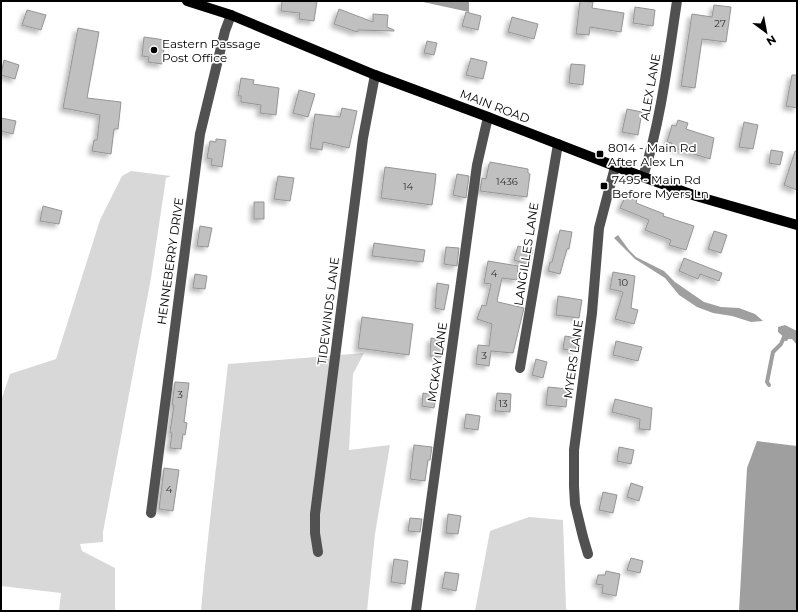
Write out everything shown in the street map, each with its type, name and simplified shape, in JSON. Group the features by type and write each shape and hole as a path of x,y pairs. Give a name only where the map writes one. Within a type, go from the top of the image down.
{"main road":[{"name":"MAIN ROAD","path":"187,1 231,15 376,75 643,177 696,196 797,225"}],"street":[{"name":"ALEX LANE","path":"643,177 653,144 677,1"},
{"name":"HENNEBERRY DRIVE","path":"151,513 200,134 225,31 231,15"},
{"name":"TIDEWINDS LANE","path":"318,552 315,533 315,514 363,138 376,75"},
{"name":"MCKAY LANE","path":"416,611 478,165 488,117"},
{"name":"LANGILLES LANE","path":"520,368 558,144"},
{"name":"MYERS LANE","path":"588,554 582,537 575,504 574,450 592,313 599,228 616,167"}],"shaded area":[{"path":"469,1 469,12 423,2"},
{"path":"131,171 171,176 166,178 151,278 103,532 103,542 80,544 82,551 115,568 115,611 59,611 61,593 1,586 1,401 10,374 56,359 100,220 122,176"},
{"path":"618,235 636,257 664,271 675,282 704,302 721,307 739,308 755,314 763,321 751,322 732,316 713,313 697,307 679,295 665,278 635,259 614,238"},
{"path":"785,325 797,331 797,345 792,339 786,339 778,332 778,327"},
{"path":"364,353 353,374 349,450 390,445 375,534 367,611 201,611 228,364"},
{"path":"757,441 797,446 797,611 739,611 747,468"},
{"path":"529,517 563,520 566,609 568,611 475,611 490,531"}],"building":[{"path":"282,1 317,1 314,21 299,19 300,13 281,11"},
{"path":"580,1 593,2 592,8 624,13 621,32 590,27 589,35 576,34"},
{"path":"714,5 731,7 726,42 702,39 695,88 681,86 692,14 712,17"},
{"path":"635,7 655,10 653,26 633,23"},
{"path":"339,9 373,22 373,14 388,15 387,27 394,31 358,30 357,32 334,24"},
{"path":"27,10 46,15 41,30 22,25"},
{"path":"466,12 481,16 478,30 462,26"},
{"path":"512,17 538,24 534,39 508,32"},
{"path":"78,28 99,32 87,98 121,102 118,129 114,129 111,154 92,151 94,140 97,140 100,115 63,108"},
{"path":"144,37 165,40 162,64 148,62 149,57 142,56"},
{"path":"427,41 437,43 434,55 424,53"},
{"path":"471,58 487,62 483,79 466,75"},
{"path":"4,60 19,65 15,79 1,75"},
{"path":"571,64 585,65 583,85 569,83"},
{"path":"792,75 797,75 797,108 786,106"},
{"path":"241,78 254,80 253,84 279,88 276,115 260,113 261,105 241,102 241,96 238,96"},
{"path":"299,90 315,94 308,117 293,113"},
{"path":"342,108 357,111 349,148 323,142 322,150 310,148 315,114 340,117"},
{"path":"627,109 642,112 638,135 622,132"},
{"path":"1,118 16,121 13,134 1,131"},
{"path":"678,120 688,123 686,129 714,138 710,159 671,147 672,143 667,142 672,125 676,126"},
{"path":"744,122 758,125 753,149 739,147"},
{"path":"216,139 226,140 222,167 211,165 212,159 207,158 210,141 216,142"},
{"path":"771,150 783,152 780,165 769,163"},
{"path":"795,151 797,151 797,190 784,185"},
{"path":"490,162 528,169 528,173 530,174 527,197 480,191 482,178 486,179"},
{"path":"385,167 436,174 432,205 381,198"},
{"path":"457,174 469,176 466,198 453,195"},
{"path":"278,176 294,178 290,201 274,199"},
{"path":"626,195 637,199 636,203 664,214 663,216 694,226 686,250 669,245 671,240 645,230 649,220 620,208"},
{"path":"254,202 264,202 264,219 254,219"},
{"path":"43,206 62,211 59,224 40,221"},
{"path":"200,226 212,228 208,247 197,246"},
{"path":"560,230 572,232 569,249 567,249 560,274 548,271 550,262 552,262"},
{"path":"714,231 727,235 721,253 708,249"},
{"path":"374,243 425,250 423,262 372,256"},
{"path":"518,246 533,250 529,265 514,260"},
{"path":"446,247 459,248 457,266 444,264"},
{"path":"684,258 722,273 719,281 700,274 698,279 679,271"},
{"path":"488,261 518,266 517,280 502,278 497,301 524,308 513,353 491,351 489,366 476,364 478,345 489,346 492,324 477,319 482,305 486,306 491,284 484,283"},
{"path":"613,272 635,276 631,308 638,310 634,324 615,319 623,292 610,289"},
{"path":"195,274 207,276 205,289 193,288"},
{"path":"437,283 449,285 444,310 435,308"},
{"path":"558,296 582,300 579,318 556,315"},
{"path":"362,317 413,324 409,355 358,348"},
{"path":"565,336 578,338 575,351 563,349"},
{"path":"431,338 443,340 441,357 430,356"},
{"path":"616,341 642,347 638,361 613,355"},
{"path":"536,359 547,362 543,378 532,375"},
{"path":"175,382 189,383 184,422 187,423 185,435 183,434 181,449 170,448 172,433 170,432 174,405 172,405"},
{"path":"548,387 568,389 566,407 546,405"},
{"path":"423,393 436,395 434,408 422,406"},
{"path":"497,393 511,394 510,412 495,411"},
{"path":"615,399 652,408 650,430 639,429 640,419 612,412"},
{"path":"466,414 480,416 478,430 464,428"},
{"path":"414,445 432,447 430,460 428,460 425,481 410,479"},
{"path":"619,447 634,450 631,464 617,461"},
{"path":"164,468 179,470 173,511 159,509"},
{"path":"631,483 643,487 639,501 627,497"},
{"path":"603,492 617,495 613,513 599,510"},
{"path":"448,514 461,516 458,534 446,533"},
{"path":"410,518 422,519 420,532 408,531"},
{"path":"631,558 643,561 640,573 627,570"},
{"path":"394,559 408,561 405,584 391,582"},
{"path":"606,571 620,574 616,596 602,593 603,585 596,584 598,575 605,575"},
{"path":"445,572 459,574 456,591 442,588"}],"waterway":[{"path":"769,385 767,382 773,352 781,344 784,337 786,339"}],"place":[{"name":"Eastern Passage Post Office","path":"154,50"},
{"name":"8014 - Main Rd After Alex Ln","path":"600,154"},
{"name":"7495 - Main Rd Before Myers Ln","path":"604,186"}]}
